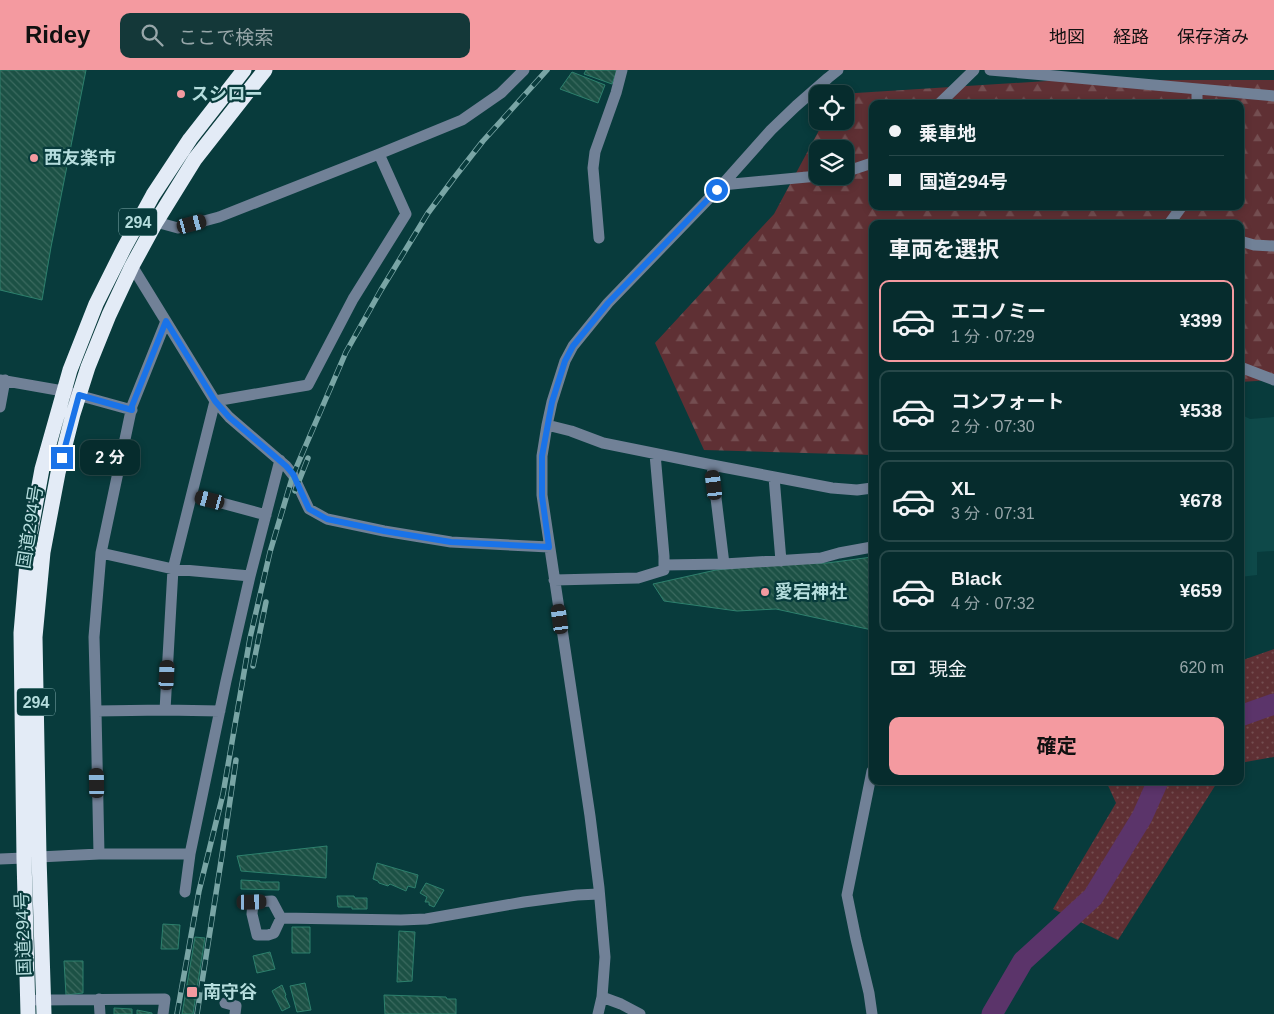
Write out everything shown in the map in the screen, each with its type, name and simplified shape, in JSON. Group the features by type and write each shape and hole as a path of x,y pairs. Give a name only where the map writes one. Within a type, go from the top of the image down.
{"highway":[{"name":"国道294号","path":"44,1007 31,858 21,633 29,540 42,469 70,370 96,304 124,248 153,195 190,139 244,70"},
{"name":"国道294号","path":"28,1007 36,628 43,552 58,473 88,367 108,315 132,266 156,222 195,159 265,70"}],"street":[{"path":"156,222 178,228 219,217 462,120 501,93 524,70"},
{"path":"599,238 593,168 595,152 622,70"},
{"path":"598,1014 602,997 605,957 600,894 542,496 542,456 552,402 565,361 573,346 608,303 722,185 771,130 838,70"},
{"path":"943,100 974,70"},
{"path":"990,70 1274,96"},
{"path":"1197,90 1197,100"},
{"path":"215,401 308,385 353,299 406,214 378,154"},
{"path":"854,169 869,164"},
{"path":"722,185 809,177"},
{"path":"1244,242 1254,245 1274,246"},
{"path":"132,266 215,401 229,417 280,460 293,474 309,509 327,519 451,542 549,547"},
{"path":"99,854 94,637 101,553 132,406 166,321"},
{"path":"1244,369 1274,380"},
{"path":"0,407 3,380 63,391 132,410"},
{"path":"165,710 173,569 215,401"},
{"path":"547,425 571,431 603,443 655,454 832,488 857,490 869,488"},
{"path":"554,580 638,578 664,570 655,454"},
{"path":"185,892 190,854 226,681 250,576 280,460"},
{"path":"712,465 724,564"},
{"path":"774,477 781,561"},
{"path":"192,495 266,515"},
{"path":"664,565 724,564 821,558 869,548"},
{"path":"101,553 173,569 250,576"},
{"path":"96,711 220,711"},
{"path":"869,785 847,895 872,1014"},
{"path":"0,859 99,854 190,854"},
{"path":"281,918 426,919 577,894 600,894"},
{"path":"602,997 640,1014"},
{"path":"99,999 100,1014"},
{"path":"28,1007 44,1007 99,999 166,999 163,1014"},
{"path":"225,1003 236,1006 235,1014"}],"shaded area":[{"path":"1244,416 1250,419 1274,417 1274,551 1257,552 1257,575 1244,577"}],"green space":[{"path":"1063,80 1274,80 1274,380 1244,382 1244,220 869,220 869,455 704,450 655,343 774,214 809,149 809,185 854,185 854,140 814,140 819,130 854,130 854,93"},
{"path":"1274,649 1274,757 1244,762 1244,660"},
{"path":"1108,785 1215,785 1118,940 1053,909 1116,803"}],"building":[{"name":"西友楽市","path":"0,70 86,70 42,300 0,290"},
{"path":"586,70 617,70 612,84 584,74"},
{"path":"572,72 605,85 598,103 560,89"},
{"name":"愛宕神社","path":"869,557 869,629 776,609 737,611 664,601 653,584 716,570 775,564 827,563"},
{"path":"327,846 326,878 241,871 237,856"},
{"path":"377,863 418,875 415,888 408,886 406,891 390,884 388,886 379,883 373,879"},
{"path":"241,880 279,882 279,890 241,889"},
{"path":"426,883 444,890 434,907 429,905 429,902 425,902 427,897 420,893"},
{"path":"337,896 367,898 367,909 338,907"},
{"path":"163,924 180,925 178,949 161,949"},
{"path":"292,927 310,927 310,953 292,953"},
{"path":"399,931 415,932 412,981 397,982"},
{"path":"195,937 205,938 193,1014 182,1014"},
{"path":"270,952 275,969 257,973 253,956"},
{"path":"64,961 83,961 83,993 66,995"},
{"path":"305,983 311,1010 297,1012 290,986"},
{"path":"282,985 290,1007 282,1011 272,991"},
{"path":"384,995 456,999 456,1014 385,1014"},
{"path":"114,1008 132,1009 132,1014 114,1014"},
{"path":"137,1010 152,1013 152,1014 137,1014"}],"waterway":[{"path":"1244,715 1274,704"},
{"path":"992,1014 1023,961 1093,897 1142,817 1156,785"}],"railway":[{"path":"177,1014 199,891 223,794 250,638 270,552 293,475 346,352 428,213 483,141 547,70"},
{"path":"295,491 308,458"},
{"path":"253,666 266,602"},
{"path":"197,1014 236,760"}],"place":[{"name":"スシロー","path":"181,94"},
{"name":"西友楽市","path":"34,158"},
{"name":"愛宕神社","path":"765,592"},
{"name":"南守谷","path":"192,992"}],"route":[{"path":"62,458 79,395 132,410 166,321 215,401 229,417 280,460 293,474 309,509 327,519 451,542 549,547 542,496 542,456 552,402 565,361 573,346 608,303 717,190"}]}
